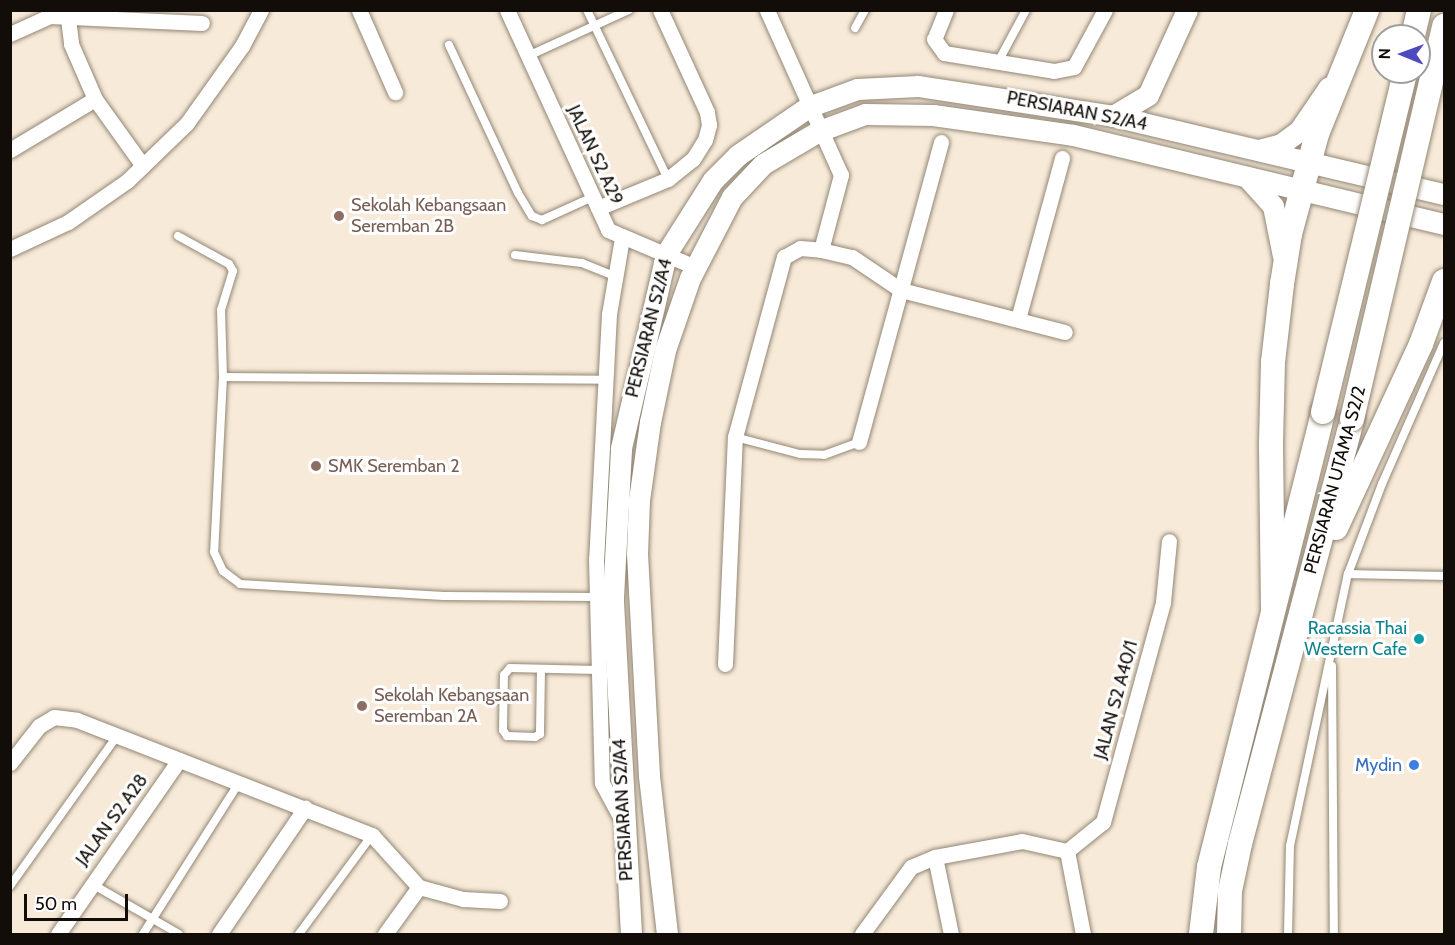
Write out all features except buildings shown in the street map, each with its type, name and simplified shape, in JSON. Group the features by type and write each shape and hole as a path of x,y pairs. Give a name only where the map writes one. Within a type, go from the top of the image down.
{"main road":[{"path":"1113,116 1148,95 1187,10"},
{"path":"1273,610 1273,374 1285,268 1301,189 1309,163 1342,66 1367,10"},
{"name":"PERSIARAN UTAMA S2/2","path":"1229,934 1230,891 1240,844 1352,419 1444,26"},
{"path":"1259,150 1281,144 1299,131 1342,66"},
{"name":"PERSIARAN UTAMA S2/2","path":"1201,934 1209,867 1402,84"},
{"name":"PERSIARAN S2/A4","path":"631,934 605,597 621,448 666,254 713,180 764,134 808,107 857,89 918,86 1113,116 1444,194"},
{"path":"1148,95 1156,127"},
{"name":"PERSIARAN S2/A4","path":"667,934 649,775 637,554 650,422 665,350 695,267 732,197 763,164 819,130 865,114 933,115 1073,135 1444,224"},
{"path":"1247,177 1273,206 1285,268"},
{"path":"1302,606 1440,299 1444,281"}],"street":[{"path":"10,249 68,222 143,166 188,123 242,46 261,10"},
{"path":"358,10 395,92"},
{"name":"JALAN S2 A29","path":"507,10 609,230 622,238 695,267"},
{"path":"596,202 668,179 693,159 710,125 707,112 660,10"},
{"path":"767,10 808,107 841,175 821,250"},
{"path":"946,10 934,39 944,53 1054,71 1074,67 1106,10"},
{"path":"66,13 71,44 95,99 143,166"},
{"path":"10,34 40,19 66,13 202,23"},
{"path":"10,150 95,99"},
{"path":"859,442 941,142"},
{"path":"1018,319 1062,158"},
{"path":"622,238 614,276 604,380 605,597 598,670 602,783 624,823"},
{"path":"725,664 735,437 784,257 800,248 852,257 902,290 1065,332"},
{"name":"JALAN S2 A40/1","path":"1067,851 1103,822 1163,602 1169,541"},
{"path":"10,762 39,726 54,717 77,720 372,835 419,887 463,898 500,901"},
{"name":"JALAN S2 A28","path":"58,934 91,883 179,760"},
{"path":"219,934 305,808"},
{"path":"862,934 900,877 911,867 934,857 1022,841 1067,851 1083,934"},
{"path":"934,857 951,934"},
{"path":"385,934 419,887"}],"lane":[{"path":"587,10 668,179"},
{"path":"528,56 629,10"},
{"path":"855,28 866,10"},
{"path":"997,63 1026,10"},
{"path":"449,45 518,193 532,216 542,220 596,202"},
{"path":"178,236 229,264 233,271 221,310 223,377 214,552 223,571 240,584 444,596 605,597"},
{"path":"515,255 582,263 614,276"},
{"path":"1288,934 1290,846 1348,573 1382,484 1444,344"},
{"path":"223,377 604,380"},
{"path":"735,437 800,454 824,454 859,442"},
{"path":"1348,573 1444,576"},
{"path":"1332,650 1334,934"},
{"path":"541,669 540,734 535,737 507,736 503,730 506,671 541,669 598,670"},
{"path":"10,886 117,736"},
{"path":"143,934 239,783"},
{"path":"299,934 372,835"},
{"path":"91,883 179,934"}],"place":[{"name":"Sekolah Kebangsaan Seremban 2B","path":"339,216"},
{"name":"SMK Seremban 2","path":"316,466"},
{"name":"Racassia Thai Western Cafe","path":"1419,639"},
{"name":"Sekolah Kebangsaan Seremban 2A","path":"362,706"},
{"name":"Mydin","path":"1414,765"}]}
